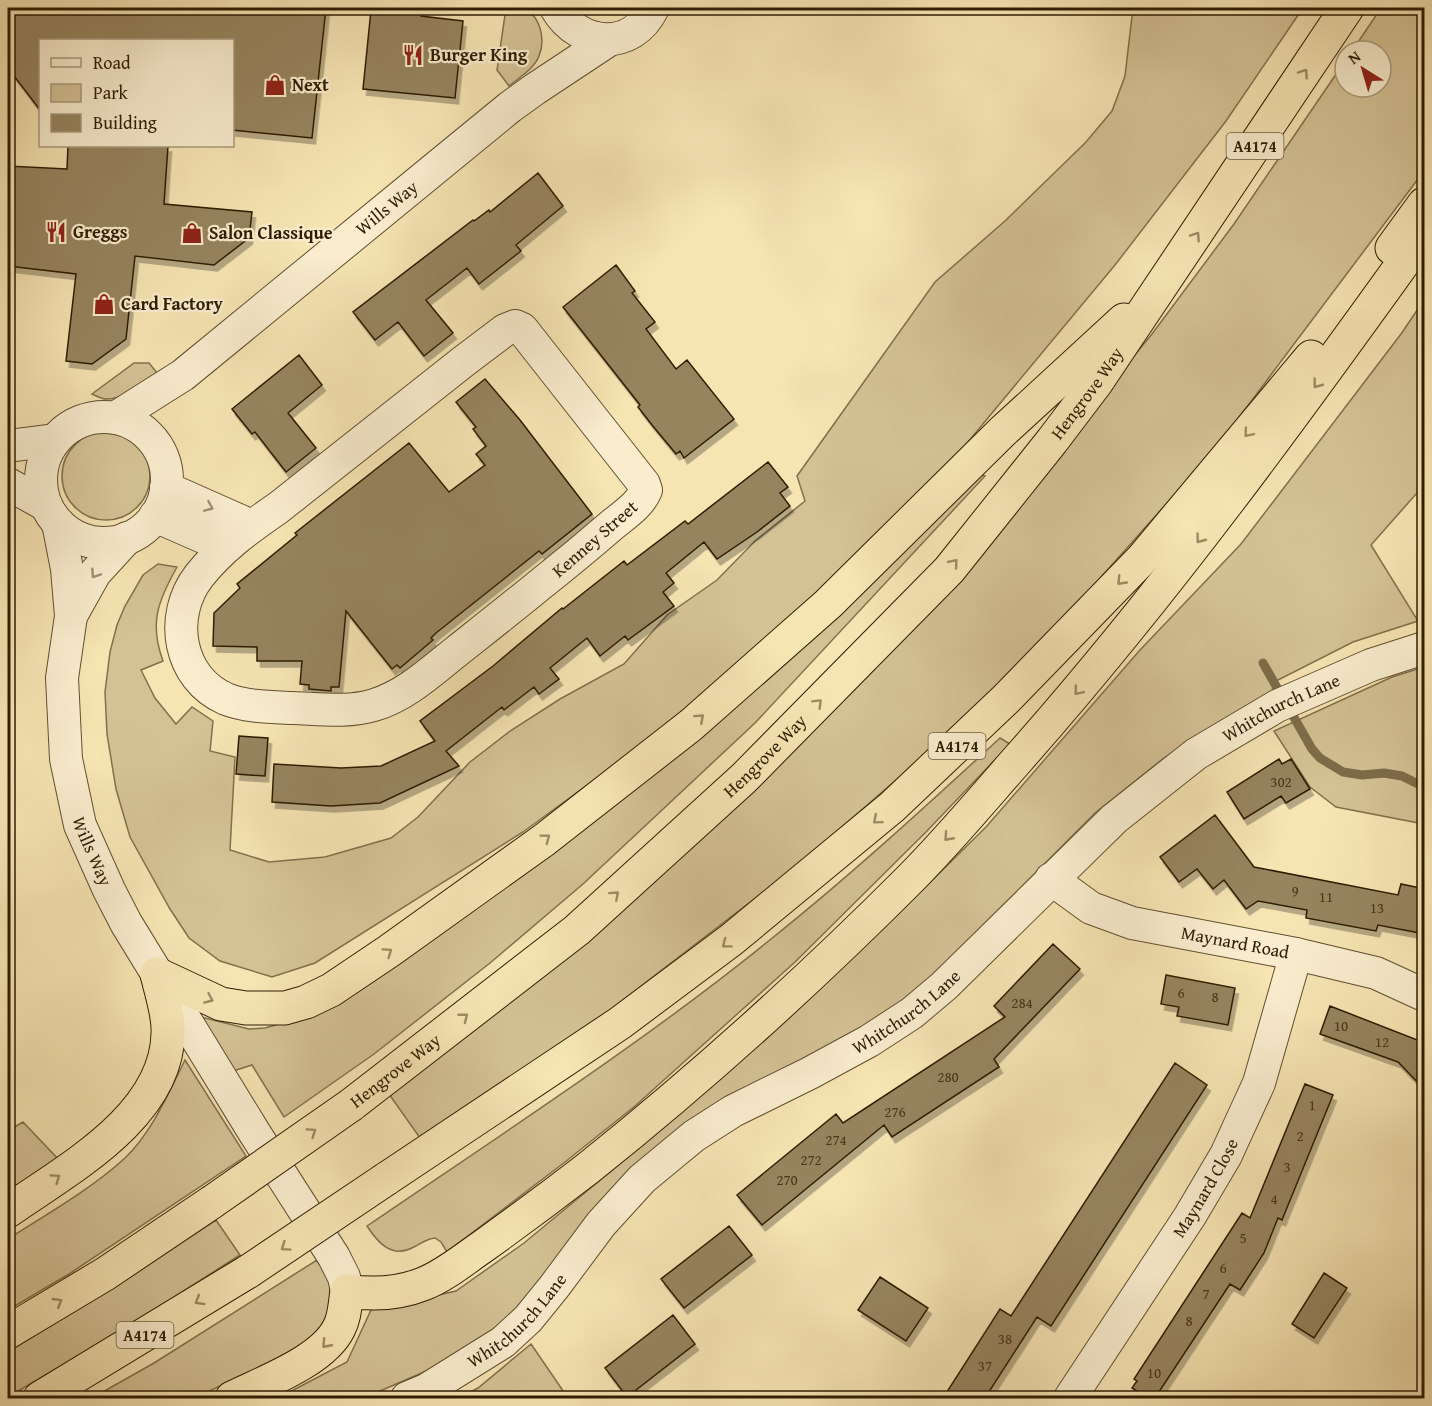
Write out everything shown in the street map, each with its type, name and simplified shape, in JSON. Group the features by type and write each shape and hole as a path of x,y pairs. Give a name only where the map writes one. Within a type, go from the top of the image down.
{"highway":[{"name":"Hengrove Way","path":"8,1332 105,1274 351,1104 577,930 744,778 949,570 1065,424 1096,383 1347,8"},
{"name":"A4174","path":"40,1398 249,1271 620,1023 722,947 892,807 948,755 1142,559 1314,353 1425,204"},
{"path":"232,1398 317,1354 340,1326 347,1291 371,1294 388,1293 424,1284 450,1270 536,1209 663,1108 808,976 911,878 1075,694 1168,581 1320,380 1425,234"},
{"path":"156,974 221,1004 246,1008 285,1008 306,1002 331,990 389,951 544,840 691,725 828,604 1002,432 1163,284"},
{"path":"8,1211 94,1151 126,1123 145,1099 159,1074 167,1050 168,1030 156,974"}],"street":[{"name":"Wills Way","path":"115,418 183,375 535,89 609,40 637,28 650,15 653,8"},
{"name":"Wills Way","path":"535,89 558,12"},
{"path":"558,12 588,38 609,40"},
{"name":"Kenney Street","path":"515,326 522,329 646,490 639,502 583,551 433,670 396,695 374,705 345,710 260,707 226,699 206,687 191,670 183,652 181,632 185,607 198,577 225,547 472,355 505,330 515,326"},
{"name":"Wills Way","path":"183,375 163,405 151,438 140,428 115,418 97,417 81,421 67,429 55,440 44,460 40,483 52,514 67,569 71,616 62,678 66,759 72,795 80,825 109,890 156,974 334,1257 344,1277 347,1291"},
{"path":"151,438 161,453 166,470 160,502"},
{"name":"Wills Way","path":"8,446 55,440"},
{"name":"Wills Way","path":"8,484 52,514 72,535 90,541 109,543 127,538 143,529 160,502"},
{"path":"160,502 252,526"},
{"path":"160,502 225,547"},
{"name":"Wills Way","path":"71,616 94,573 127,538"},
{"name":"Whitchurch Lane","path":"407,1398 426,1390 503,1342 528,1319 602,1224 642,1179 694,1136 733,1111 869,1041 912,1013 944,986 1114,819 1196,754 1277,706 1371,665 1425,648"},
{"name":"Maynard Road","path":"1051,879 1091,908 1132,923 1296,954 1376,973 1425,995"},
{"name":"Maynard Close","path":"1070,1398 1190,1216 1226,1155 1259,1083 1296,954"}],"green space":[{"path":"519,7 533,15 540,28 542,42 534,65 509,86 497,70 506,8"},
{"path":"1133,8 1303,8 1226,121 1115,265 958,454 740,673 523,832 315,963 272,977 220,961 189,938 130,837 116,789 107,734 105,692 110,652 125,606 143,575 158,564 177,567 165,591 156,624 163,661 141,670 155,698 176,724 192,707 213,721 210,751 235,757 230,850 269,862 325,857 391,838 418,817 470,762 510,731 560,699 624,664 667,615 717,580 755,541 805,501 797,476 935,282 1005,221 1086,142 1112,111 1125,76"},
{"path":"1381,8 1424,8 1424,171 1216,448 1061,622 934,747 797,866 606,1013 420,1138 389,1094 959,569 1152,334 1234,224 1333,79 1333,99 1393,99 1393,39 1360,39"},
{"path":"1424,300 1424,485 1371,545 1418,621 1353,642 1274,682 1272,691 1164,758 1095,813 914,995 594,1225 501,1325 440,1365 364,1398 278,1398 347,1362 371,1310 456,1291 524,1243 662,1129 896,916 986,827 1140,650 1241,544 1401,334"},
{"path":"134,363 149,363 158,374 133,390 113,399 104,399 92,394"},
{"path":"106,432 131,439 143,451 150,476 143,501 131,513 106,520 81,513 69,501 62,476 69,451 81,439"},
{"path":"977,474 985,476 755,723 583,884 490,963 374,1054 284,1117 252,1065 227,1073 193,1015 249,1029 265,1028 311,1015"},
{"path":"1424,667 1424,824 1336,807 1310,787 1274,731 1392,677"},
{"path":"1000,738 1010,744 926,832 795,962 635,1106 447,1252 441,1242 435,1238 399,1251 386,1247 376,1238 367,1226 572,1087 673,1015 801,915"},
{"path":"185,1060 246,1156 69,1274 8,1310 8,1239 83,1191 112,1170 135,1148 166,1099"},
{"path":"23,1122 59,1160 8,1195 8,1131"},
{"path":"216,1220 240,1255 124,1329 8,1397 8,1352 122,1282"},
{"path":"317,1260 330,1281 332,1297 327,1315 317,1333 300,1348 195,1398 92,1398 154,1363"},
{"path":"531,1344 568,1398 459,1398 478,1388"}],"building":[{"name":"Next","path":"8,8 326,8 312,138 234,130 234,39 39,39 39,109 8,68"},
{"name":"Burger King","path":"386,8 422,8 421,16 463,21 455,98 363,89 371,10 385,11"},
{"path":"68,147 168,147 164,204 252,212 249,238 214,265 135,256 126,339 92,364 66,361 76,274 8,266 8,166 67,169"},
{"path":"538,173 563,206 516,245 521,251 479,284 467,268 426,300 453,333 424,356 398,322 375,340 353,312 473,220 489,210 490,212"},
{"path":"616,265 635,291 632,293 655,322 646,329 676,369 687,360 734,419 684,458 680,451 676,454 652,425 638,407 640,405 563,307"},
{"path":"299,355 322,385 288,413 316,448 286,472 255,432 252,434 232,409"},
{"path":"485,379 520,420 592,514 542,554 539,551 436,633 431,638 433,640 400,668 397,665 392,669 346,611 339,687 331,687 331,691 309,689 309,685 300,684 302,661 257,661 257,647 213,646 214,613 240,588 237,584 297,535 295,533 409,443 449,492 485,465 476,454 486,446 473,429 476,427 456,402"},
{"path":"768,462 788,487 780,493 790,506 717,559 704,542 666,573 674,583 663,592 674,606 628,640 625,636 600,656 587,638 550,668 559,679 539,694 534,687 504,710 502,707 446,751 459,766 380,803 331,806 272,802 274,764 341,768 381,766 435,741 420,721 624,561 627,565 685,521 688,524"},
{"path":"239,736 268,738 265,776 236,774"},
{"path":"1279,759 1282,764 1291,759 1310,789 1286,803 1281,796 1244,819 1227,792"},
{"path":"1215,815 1254,867 1398,895 1401,884 1425,889 1425,907 1420,933 1378,925 1376,931 1306,918 1307,910 1258,901 1246,909 1224,880 1213,889 1197,869 1179,882 1160,857"},
{"path":"1053,944 1080,969 994,1059 999,1067 892,1137 884,1125 762,1225 737,1195 836,1114 843,1123 1005,1017 994,1006"},
{"path":"1166,975 1235,988 1228,1025 1177,1016 1179,1007 1161,1004"},
{"path":"1330,1006 1425,1043 1425,1090 1398,1062 1320,1034"},
{"path":"1175,1063 1207,1085 1051,1326 1037,1317 985,1398 943,1398 1000,1309 1011,1316"},
{"path":"1305,1084 1333,1095 1282,1220 1278,1218 1264,1253 1240,1290 1230,1284 1155,1398 1148,1398 1132,1388 1137,1381 1134,1379 1242,1213 1250,1218"},
{"path":"729,1226 752,1255 684,1308 661,1279"},
{"path":"1324,1273 1347,1288 1314,1338 1292,1324"},
{"path":"880,1277 928,1308 906,1341 858,1310"},
{"path":"673,1315 695,1344 627,1397 605,1368"}],"waterway":[{"path":"1263,663 1312,749 1320,758 1343,772 1402,776 1424,787"}],"place":[{"name":"Burger King","path":"413,55"},
{"name":"Next","path":"275,85"},
{"name":"Greggs","path":"56,232"},
{"name":"Salon Classique","path":"192,233"},
{"name":"Card Factory","path":"104,304"}]}
